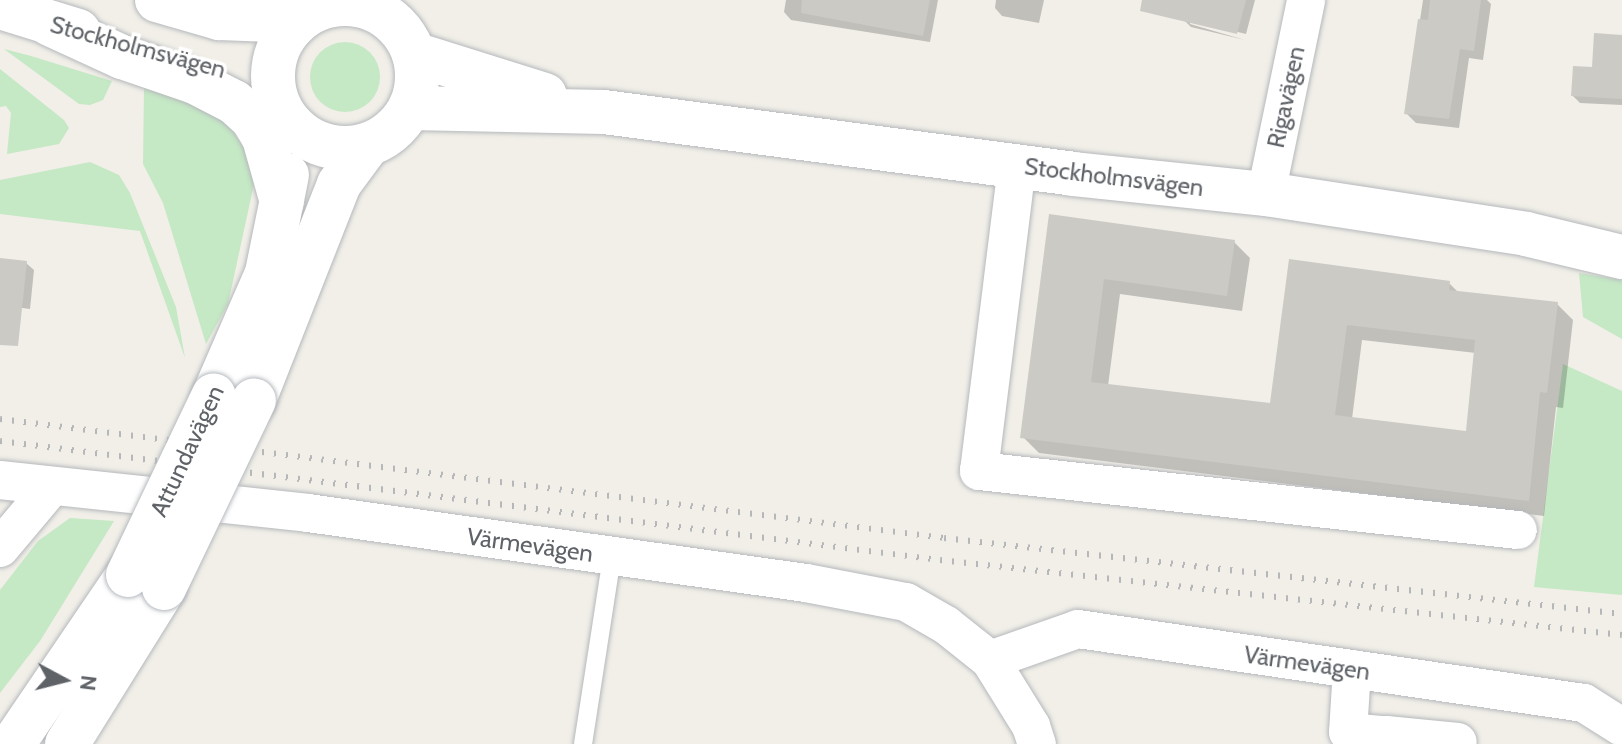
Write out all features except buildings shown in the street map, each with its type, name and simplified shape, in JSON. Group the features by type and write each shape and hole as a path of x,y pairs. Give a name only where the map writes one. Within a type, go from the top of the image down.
{"main road":[{"name":"Stockholmsvägen","path":"157,0 219,18 298,21"},
{"path":"361,3 384,15 402,32 414,54 417,81 410,108 392,131 367,146 329,147 296,129 282,113 274,92 273,66 282,41 298,21 328,7 361,3"},
{"name":"Stockholmsvägen","path":"0,7 50,24 208,62 274,92"},
{"path":"50,24 122,57 195,82 234,102 252,118 264,138 282,202"},
{"name":"Stockholmsvägen","path":"414,54 604,112"},
{"name":"Stockholmsvägen","path":"410,108 604,112 1017,166 1266,194 1526,234 1622,257"},
{"name":"Attundavägen","path":"234,398 267,273 296,129"},
{"name":"Attundavägen","path":"67,744 339,184 367,146"},
{"name":"Attundavägen","path":"13,744 146,582"}],"street":[{"name":"Rigavägen","path":"1266,194 1306,0"},
{"path":"1017,166 979,471 1518,530"},
{"name":"Värmevägen","path":"0,480 308,513 806,583 906,602 946,625 990,660 1031,726 1037,744"},
{"path":"0,548 52,486"},
{"name":"Värmevägen","path":"990,660 1078,629 1584,703 1622,727"},
{"path":"1352,669 1348,732 1388,739 1458,743 1459,685"}],"lane":[{"path":"583,744 612,557"}],"green space":[{"path":"345,42 370,52 380,77 370,102 345,112 320,102 310,77 320,52"},
{"path":"4,49 112,81 103,100 90,105 79,104"},
{"path":"0,69 64,120 69,128 59,144 7,154 11,113 6,106 0,107"},
{"path":"144,88 195,104 227,122 245,150 254,184 228,304 206,344 163,203 143,164"},
{"path":"90,162 119,175 130,193 176,307 185,358 140,231 0,214 0,180"},
{"path":"1579,273 1622,280 1622,339 1583,317"},
{"path":"1563,364 1622,391 1622,595 1534,587"},
{"path":"70,518 114,521 40,641 0,693 0,590 38,541"}],"railway":[{"path":"0,419 944,538 1622,614"},
{"path":"0,441 940,560 1622,635"}]}
